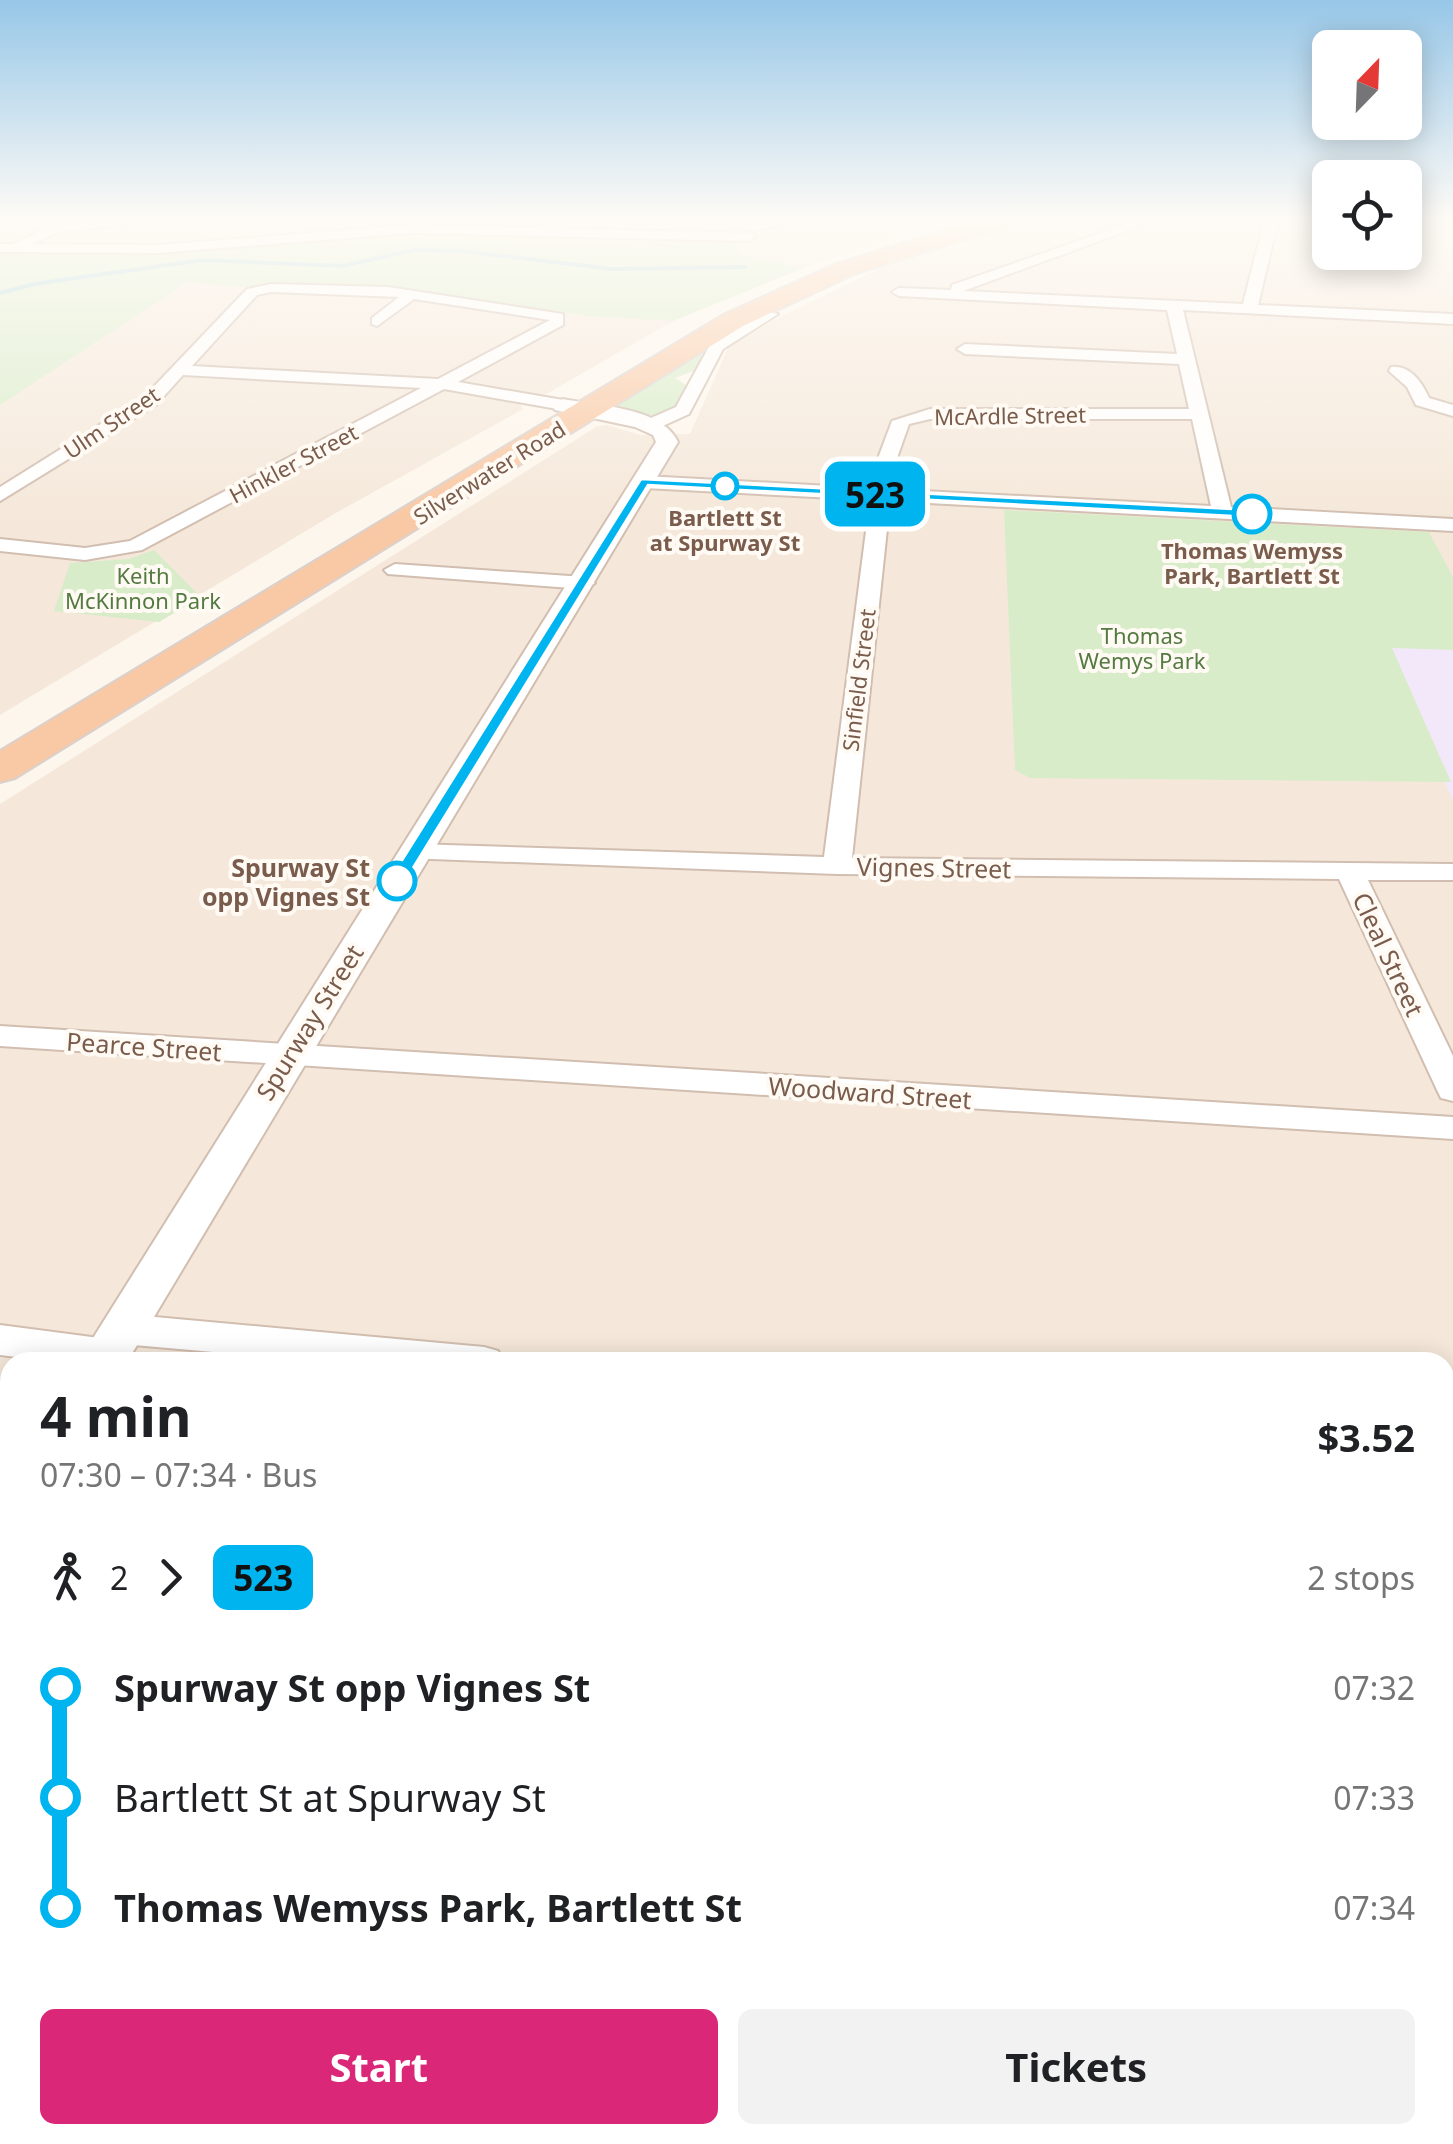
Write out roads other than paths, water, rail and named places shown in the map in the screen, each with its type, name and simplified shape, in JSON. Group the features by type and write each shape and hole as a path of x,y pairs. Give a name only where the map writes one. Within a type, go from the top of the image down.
{"highway":[{"name":"Silverwater Road","path":"0,769 576,407 706,321"},
{"name":"Silverwater Road","path":"0,749 576,407 732,321"}],"street":[{"name":"Ulm Street","path":"0,494 150,401 225,321"},
{"name":"Hinkler Street","path":"0,545 85,554 135,546 558,321"},
{"path":"180,370 442,384 576,407 650,425 684,410 717,346 758,321"},
{"path":"1177,321 1222,512"},
{"path":"965,349 1186,359"},
{"path":"1397,371 1414,384 1422,402 1453,411"},
{"path":"1410,415 1433,407"},
{"name":"McArdle Street","path":"878,494 896,429 901,421 913,417 1198,414"},
{"name":"Spurway Street","path":"110,1349 645,482 666,442 662,432 650,425"},
{"path":"645,482 1453,525"},
{"name":"Sinfield Street","path":"837,866 878,494"},
{"path":"395,570 584,583"},
{"name":"Vignes Street","path":"415,852 837,866 1453,872"},
{"name":"Cleal Street","path":"1350,872 1453,1090"},
{"name":"Pearce Street","path":"0,1036 288,1056"},
{"name":"Woodward Street","path":"288,1056 1453,1128"},
{"path":"0,1340 196,1352"}],"place":[{"name":"Bartlett St at Spurway St","path":"725,486"},
{"name":"Thomas Wemyss Park, Bartlett St","path":"1252,514"},
{"name":"Spurway St opp Vignes St","path":"397,881"}],"park label":[{"name":"Keith McKinnon Park","path":"143,588"},
{"name":"Thomas Wemys Park","path":"1142,648"}]}
